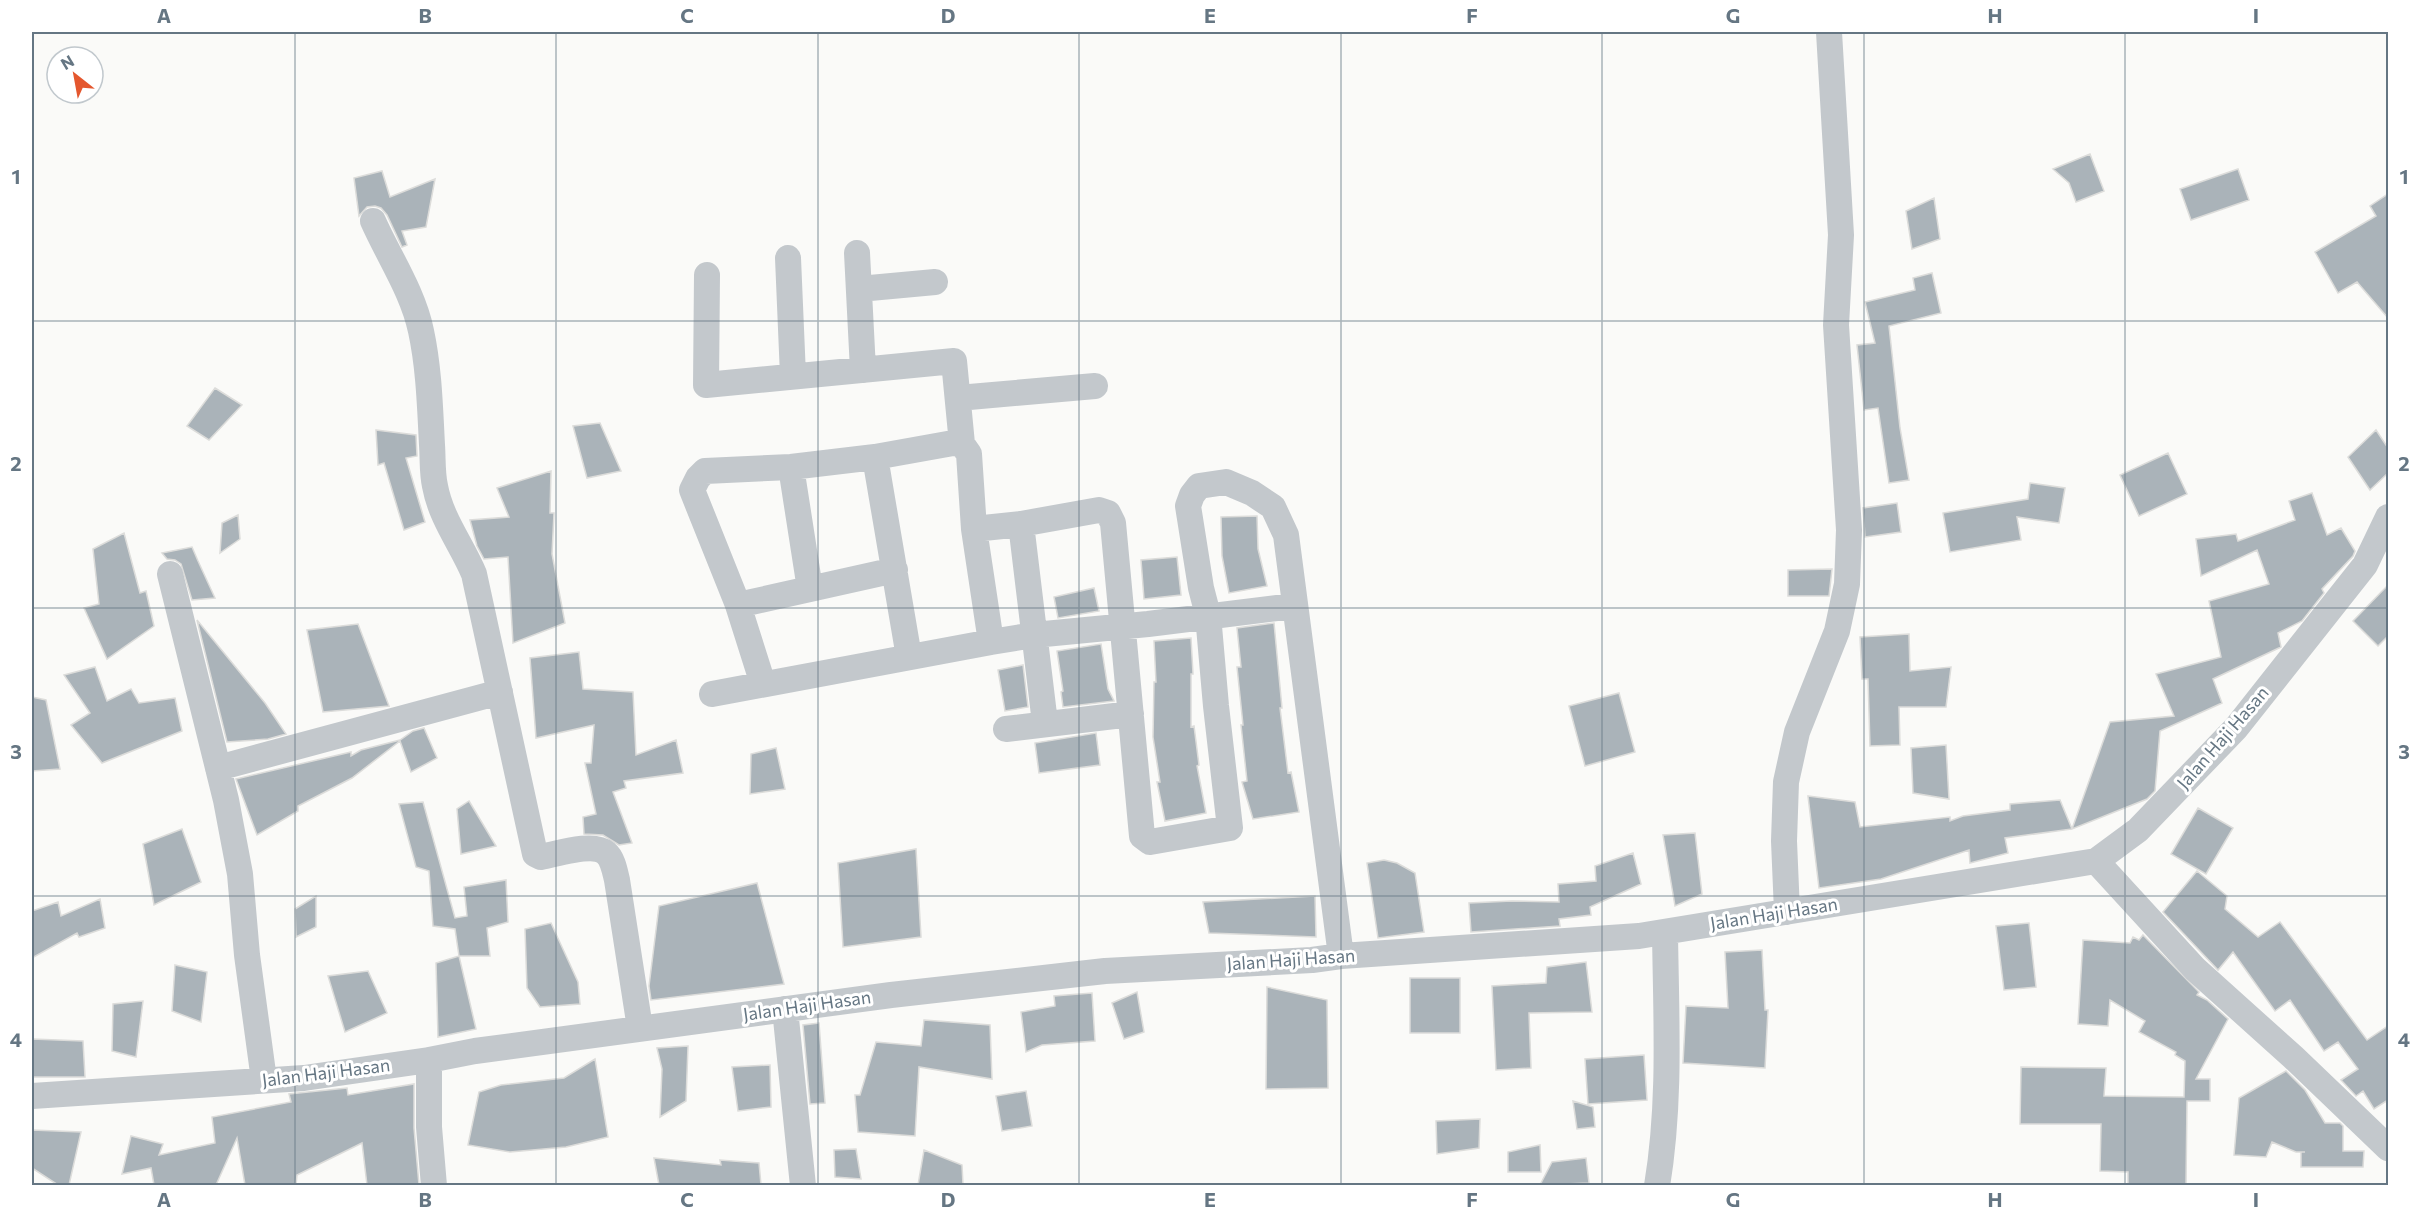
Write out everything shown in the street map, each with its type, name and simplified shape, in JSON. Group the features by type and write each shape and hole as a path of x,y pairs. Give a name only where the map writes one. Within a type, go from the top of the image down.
{"street":[{"path":"1787,912 1784,841 1786,782 1797,732 1837,631 1847,584 1849,530 1836,325 1841,235 1829,32"},
{"path":"374,221 387,253 406,287 421,329 428,380 435,486 443,514 474,574 535,854 541,857 585,848 601,850 611,860 617,880 640,1029"},
{"path":"857,253 863,370"},
{"path":"788,258 793,376"},
{"path":"707,275 706,385 954,361 962,444 969,454 974,529 991,642"},
{"path":"859,289 935,282"},
{"path":"958,398 1095,386"},
{"path":"763,684 738,605 692,490 705,471 790,467 875,458 953,443 962,444"},
{"path":"875,458 909,657"},
{"path":"790,467 810,589"},
{"path":"974,529 1021,524 1099,510 1108,513 1113,523 1142,836 1150,842 1230,828 1208,615 1201,588 1188,506 1192,495 1198,486 1226,483 1252,492 1273,507 1286,535 1293,606 1341,956"},
{"name":"Jalan Haji Hasan","path":"32,1096 304,1078 429,1060 475,1050 785,1009 1105,971 1312,960 1341,956 1639,936 2096,861 2138,830 2236,728 2365,565 2388,516"},
{"path":"1021,524 1045,723"},
{"path":"738,605 895,570"},
{"path":"170,574 218,768 240,874 247,955 264,1080"},
{"path":"712,694 1034,635 1122,627 1293,606"},
{"path":"218,768 500,692"},
{"path":"1006,729 1131,714"},
{"path":"2096,861 2195,969 2293,1057 2388,1148"},
{"path":"1657,1185 1666,1096 1665,932"},
{"path":"785,1009 803,1185"},
{"path":"429,1060 429,1127 434,1185"}],"building":[{"path":"2090,154 2104,191 2076,202 2069,183 2053,169"},
{"path":"2238,169 2249,200 2191,220 2180,189"},
{"path":"382,171 390,197 435,179 426,227 402,231 407,245 402,247 387,215 381,208 367,207 359,216 354,178"},
{"path":"2388,194 2388,318 2357,282 2338,293 2315,252 2376,216 2370,206"},
{"path":"1934,198 1940,239 1912,249 1906,211"},
{"path":"1932,273 1941,313 1889,326 1900,428 1909,480 1889,483 1878,408 1864,410 1857,345 1875,343 1865,302 1915,290 1913,278"},
{"path":"215,388 242,405 209,440 187,426"},
{"path":"600,423 621,471 587,478 573,426"},
{"path":"376,430 416,435 417,456 406,458 425,522 404,530 384,463 378,465"},
{"path":"2376,430 2388,448 2388,473 2370,490 2348,457"},
{"path":"2168,453 2187,494 2139,516 2120,475"},
{"path":"551,471 550,513 554,513 552,554 565,623 513,643 508,557 484,559 477,546 470,520 509,517 497,488"},
{"path":"2030,483 2065,488 2059,523 2017,517 2021,540 1950,552 1943,513 2028,499"},
{"path":"2312,493 2327,535 2341,528 2355,551 2353,556 2322,589 2324,593 2302,621 2278,633 2281,647 2213,679 2222,703 2160,731 2155,791 2147,799 2072,829 2110,722 2174,716 2156,674 2221,657 2209,601 2269,584 2257,550 2201,576 2196,539 2236,534 2238,541 2295,520 2289,501"},
{"path":"1897,503 1901,532 1865,537 1863,508"},
{"path":"238,515 240,539 220,553 222,523"},
{"path":"1257,516 1258,549 1267,586 1229,593 1222,556 1221,517"},
{"path":"124,533 140,593 146,591 154,626 107,659 84,608 99,604 93,549"},
{"path":"192,547 215,598 192,600 181,564 167,559 162,553"},
{"path":"1177,557 1181,595 1144,599 1141,560"},
{"path":"1832,569 1829,596 1788,596 1788,570"},
{"path":"2388,585 2388,636 2378,646 2353,621"},
{"path":"1094,588 1099,611 1058,618 1054,597"},
{"path":"197,620 265,703 286,734 268,739 227,742"},
{"path":"1274,623 1282,708 1280,708 1288,773 1291,772 1299,812 1253,819 1242,782 1247,781 1237,667 1241,667 1237,628"},
{"path":"358,624 389,706 323,712 307,630"},
{"path":"1909,634 1910,671 1951,667 1946,707 1899,707 1900,745 1870,746 1868,679 1862,679 1860,637"},
{"path":"1191,638 1193,674 1191,674 1191,727 1194,726 1199,765 1197,766 1206,813 1165,821 1157,782 1160,782 1153,737 1154,682 1156,682 1154,641"},
{"path":"1101,644 1108,689 1114,701 1063,707 1057,651"},
{"path":"579,652 583,689 633,692 636,755 676,740 683,773 624,781 626,788 613,792 632,843 619,845 603,835 584,834 583,817 596,814 585,763 591,763 594,725 536,738 530,658"},
{"path":"1023,665 1028,707 1005,711 998,670"},
{"path":"95,667 107,701 131,689 139,703 175,698 182,731 102,763 71,725 90,713 64,675"},
{"path":"1619,693 1635,752 1585,766 1569,706"},
{"path":"32,697 46,700 60,769 32,771"},
{"path":"424,728 437,758 411,772 400,741 352,778 298,806 298,811 257,835 236,779 351,752 351,756 361,750 400,740 413,731"},
{"path":"1096,733 1100,765 1039,773 1035,743"},
{"path":"1946,745 1949,799 1913,793 1911,748"},
{"path":"776,748 785,789 750,794 751,754"},
{"path":"1808,796 1855,802 1860,827 1950,817 1950,821 1963,816 2010,810 2010,804 2060,800 2072,829 2005,838 2008,853 1970,863 1969,850 1881,879 1819,888"},
{"path":"469,801 496,846 461,854 457,809"},
{"path":"423,802 455,918 467,916 464,887 506,880 508,922 487,928 490,956 459,956 455,929 433,926 429,871 416,867 399,804"},
{"path":"2198,808 2233,828 2206,874 2171,854"},
{"path":"182,829 201,882 154,905 143,844"},
{"path":"1695,833 1702,894 1675,906 1663,835"},
{"path":"916,849 921,937 843,947 838,863"},
{"path":"1633,853 1641,884 1590,907 1591,915 1559,919 1560,926 1471,932 1469,903 1559,902 1558,884 1596,881 1595,866"},
{"path":"1384,860 1397,863 1415,873 1424,932 1378,938 1367,863"},
{"path":"2197,871 2227,896 2225,909 2258,937 2280,922 2367,1040 2388,1026 2388,1100 2374,1109 2363,1091 2356,1096 2341,1080 2358,1069 2338,1042 2324,1051 2290,1000 2275,1011 2233,952 2218,970 2163,912"},
{"path":"757,883 784,984 651,1000 649,986 659,906"},
{"path":"316,896 316,927 296,937 295,909"},
{"path":"1315,896 1316,937 1209,933 1203,902"},
{"path":"100,899 105,928 79,937 77,933 32,958 32,911 58,902 61,916"},
{"path":"551,923 578,982 580,1004 540,1007 527,988 525,929"},
{"path":"2029,923 2036,987 2004,990 1996,926"},
{"path":"2143,935 2199,992 2197,995 2207,1000 2228,1019 2196,1079 2210,1079 2210,1101 2187,1101 2186,1185 2128,1185 2128,1172 2100,1171 2101,1124 2020,1124 2021,1067 2106,1068 2104,1096 2184,1097 2185,1061 2175,1055 2176,1052 2139,1032 2145,1021 2110,1000 2108,1026 2078,1024 2083,940 2130,943 2133,937 2139,940"},
{"path":"1762,950 1765,1010 1768,1010 1765,1068 1683,1063 1686,1006 1728,1008 1725,952"},
{"path":"459,956 476,1029 438,1037 436,963"},
{"path":"1586,962 1592,1012 1529,1013 1531,1068 1496,1070 1492,986 1546,983 1547,967"},
{"path":"175,965 207,972 201,1022 172,1011"},
{"path":"368,971 387,1013 345,1032 328,976"},
{"path":"1410,978 1460,978 1460,1033 1410,1033"},
{"path":"1267,987 1327,1000 1328,1088 1266,1089"},
{"path":"1137,992 1144,1032 1124,1039 1112,1003"},
{"path":"1092,993 1095,1041 1042,1045 1026,1052 1021,1012 1055,1006 1054,996"},
{"path":"143,1001 136,1057 112,1051 113,1004"},
{"path":"924,1020 990,1025 992,1079 919,1067 915,1136 858,1132 855,1095 860,1095 876,1042 921,1046"},
{"path":"819,1023 825,1103 810,1104 803,1025"},
{"path":"32,1039 83,1041 85,1077 32,1077"},
{"path":"688,1046 686,1101 660,1117 662,1069 657,1048"},
{"path":"1644,1055 1647,1100 1588,1104 1585,1059"},
{"path":"595,1059 608,1137 566,1147 510,1152 468,1145 479,1092 501,1085 564,1078"},
{"path":"770,1065 771,1107 738,1111 732,1067"},
{"path":"2286,1071 2305,1090 2325,1123 2340,1123 2343,1126 2343,1151 2364,1151 2363,1167 2301,1167 2301,1152 2272,1142 2266,1157 2234,1155 2239,1098"},
{"path":"414,1084 414,1128 419,1185 367,1185 362,1143 297,1175 296,1185 245,1185 237,1138 216,1185 154,1185 151,1168 122,1174 131,1136 163,1144 159,1155 215,1143 212,1117 291,1102 289,1094 347,1088 348,1095"},
{"path":"1026,1091 1032,1126 1002,1131 996,1096"},
{"path":"1573,1101 1593,1107 1595,1127 1577,1129"},
{"path":"1480,1119 1479,1148 1437,1154 1436,1121"},
{"path":"32,1130 81,1132 69,1185 58,1185 32,1168"},
{"path":"1540,1145 1541,1172 1508,1172 1508,1152"},
{"path":"856,1149 861,1179 835,1177 834,1150"},
{"path":"924,1150 962,1165 963,1185 918,1185"},
{"path":"654,1158 721,1165 720,1160 759,1163 761,1185 659,1185"},
{"path":"1586,1158 1589,1183 1540,1185 1552,1162"}]}
